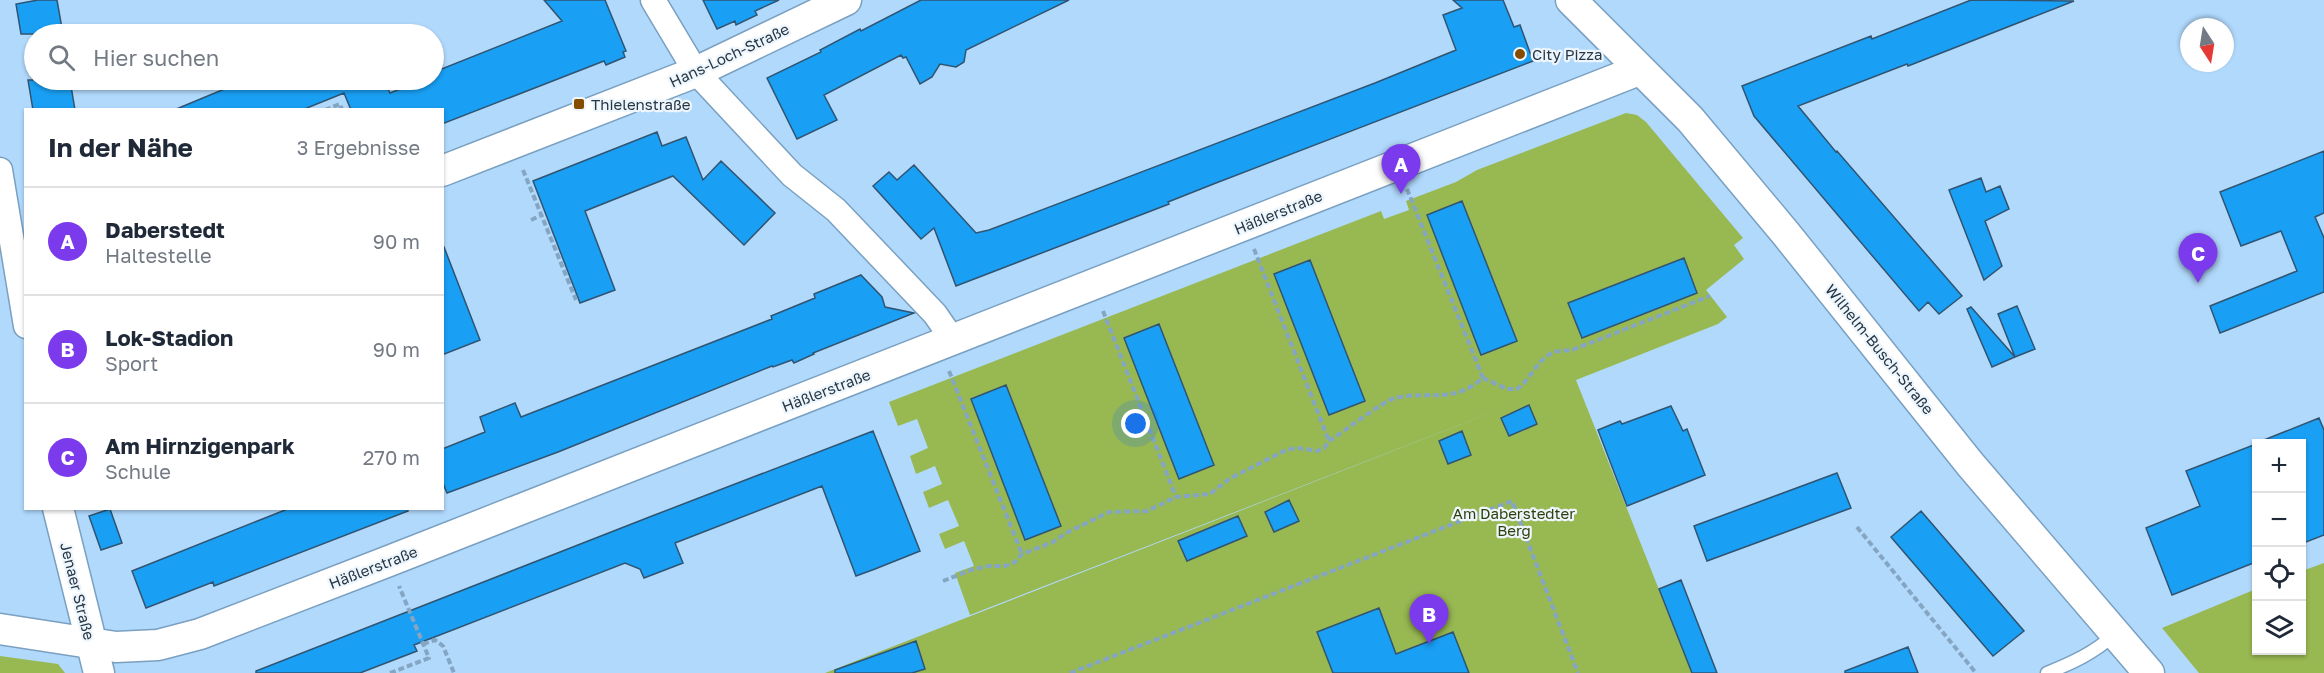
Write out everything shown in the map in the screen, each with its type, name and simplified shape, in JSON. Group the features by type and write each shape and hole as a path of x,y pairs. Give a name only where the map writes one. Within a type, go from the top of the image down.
{"street":[{"path":"653,0 696,72 792,175 844,219 935,314 946,343"},
{"name":"Hans-Loch-Straße","path":"444,170 696,72 846,0"},
{"name":"Wilhelm-Busch-Straße","path":"1571,0 1690,119 1970,464 2149,673"},
{"name":"Häßlerstraße","path":"0,629 116,647 158,645 200,634 1640,70"},
{"path":"0,170 24,314"},
{"name":"Jenaer Straße","path":"58,510 99,673"}],"lane":[{"path":"2047,673 2099,648 2115,634"}],"path":[{"path":"520,162 576,300"},
{"path":"1397,165 1483,378 1507,388 1517,389 1525,383 1547,356 1554,352 1572,350 1710,296"},
{"path":"531,220 542,215"},
{"path":"1245,225 1329,441"},
{"path":"1093,285 1176,497"},
{"path":"946,343 1022,555"},
{"path":"943,581 988,566 1005,566 1015,562 1022,555 1053,542 1109,512 1147,511 1176,497 1210,494 1229,479 1286,450 1298,448 1317,451 1394,398 1457,394 1471,388 1483,378"},
{"path":"1070,673 1512,501 1578,673"},
{"path":"1857,527 1976,673"},
{"path":"389,561 429,658 390,673"},
{"path":"423,644 435,640 443,646 454,673"}],"green space":[{"name":"Am Daberstedter Berg","path":"1626,113 1637,115 1646,122 1743,238 1734,245 1744,259 1706,290 1727,317 1718,324 1576,380 1692,673 825,673 1567,383 970,615 955,573 974,566 964,541 945,549 939,534 959,526 948,500 929,508 923,492 942,484 935,466 916,474 910,456 928,448 917,419 898,426 889,402 1381,211 1384,219 1409,210 1406,201 1456,182 1477,170"},
{"path":"2324,563 2324,673 2199,673 2162,628 2252,591 2252,655 2306,655 2306,570"},
{"path":"0,656 58,664 65,673 0,673"}],"building":[{"path":"38,0 57,0 61,24 24,24 24,34 21,34 16,4"},
{"path":"544,0 605,0 626,51 623,52 625,57 606,65 604,61 444,123 444,108 350,108 344,93 307,108 179,108 222,90 389,90 390,93 398,90 444,90 444,68 562,21"},
{"path":"703,0 779,0 755,11 757,15 736,25 735,21 717,29"},
{"path":"921,0 1069,0 966,50 964,62 956,67 940,64 932,77 920,84 906,57 903,58 901,55 824,95 837,120 797,139 767,78"},
{"path":"1453,0 1503,0 1514,27 1520,25 1533,61 956,286 934,228 921,239 873,186 889,172 897,180 914,165 976,233 989,230 1456,50 1443,15 1462,8"},
{"path":"1971,0 2074,1 1798,106 1962,296 1939,314 1928,302 1919,311 1754,116 1742,86"},
{"path":"30,90 72,90 75,108 33,108"},
{"path":"657,132 662,146 686,137 703,180 721,161 775,213 744,245 673,176 585,211 615,290 580,303 533,181"},
{"path":"2324,151 2324,213 2315,217 2324,238 2324,292 2220,333 2210,306 2297,271 2281,231 2241,246 2220,192"},
{"path":"1981,178 1986,192 2000,186 2009,209 1985,221 2002,266 1984,280 1949,190"},
{"path":"1462,201 1517,341 1481,355 1427,215"},
{"path":"444,247 480,340 444,354"},
{"path":"1684,258 1697,293 1582,338 1568,303"},
{"path":"1310,260 1365,401 1329,415 1274,274"},
{"path":"861,275 882,297 885,307 914,313 813,353 794,363 792,360 772,366 558,452 447,493 444,486 444,448 485,432 480,417 515,403 521,417 772,319 771,316 815,298 814,294"},
{"path":"2017,306 2035,349 2015,357 1998,314"},
{"path":"1971,307 2015,357 1992,367 1967,309"},
{"path":"1159,324 1214,465 1179,479 1124,338"},
{"path":"1006,385 1061,526 1025,540 971,399"},
{"path":"1529,405 1537,424 1509,436 1501,418"},
{"path":"1671,406 1683,431 1687,429 1705,475 1627,506 1598,430"},
{"path":"2319,418 2324,430 2324,535 2306,542 2306,439 2266,439"},
{"path":"873,431 920,551 875,569 856,576 822,486 675,543 683,563 644,578 640,569 625,563 414,645 417,651 360,673 256,673 256,671"},
{"path":"1462,431 1471,455 1448,464 1439,441"},
{"path":"2252,446 2252,564 2172,595 2146,528 2200,506 2186,471"},
{"path":"1837,473 1851,508 1707,561 1694,526"},
{"path":"1289,500 1299,521 1274,532 1265,512"},
{"path":"110,510 122,543 101,550 89,516"},
{"path":"285,510 408,510 214,586 213,582 146,608 132,571"},
{"path":"1921,511 2024,631 1993,656 1891,537"},
{"path":"1238,516 1247,536 1187,561 1178,541"},
{"path":"1681,580 1717,673 1692,673 1659,589"},
{"path":"1379,608 1396,654 1453,632 1469,673 1333,673 1317,632"},
{"path":"916,641 925,669 912,673 835,673 835,670"},
{"path":"1908,647 1918,673 1845,673 1845,671"}],"place":[{"name":"City Pizza","path":"1520,54"},
{"name":"Thielenstraße","path":"579,104"},
{"name":"Daberstedt","path":"1401,194"},
{"name":"Am Hirnzigenpark","path":"2198,283"},
{"name":"Lok-Stadion","path":"1429,644"}]}
